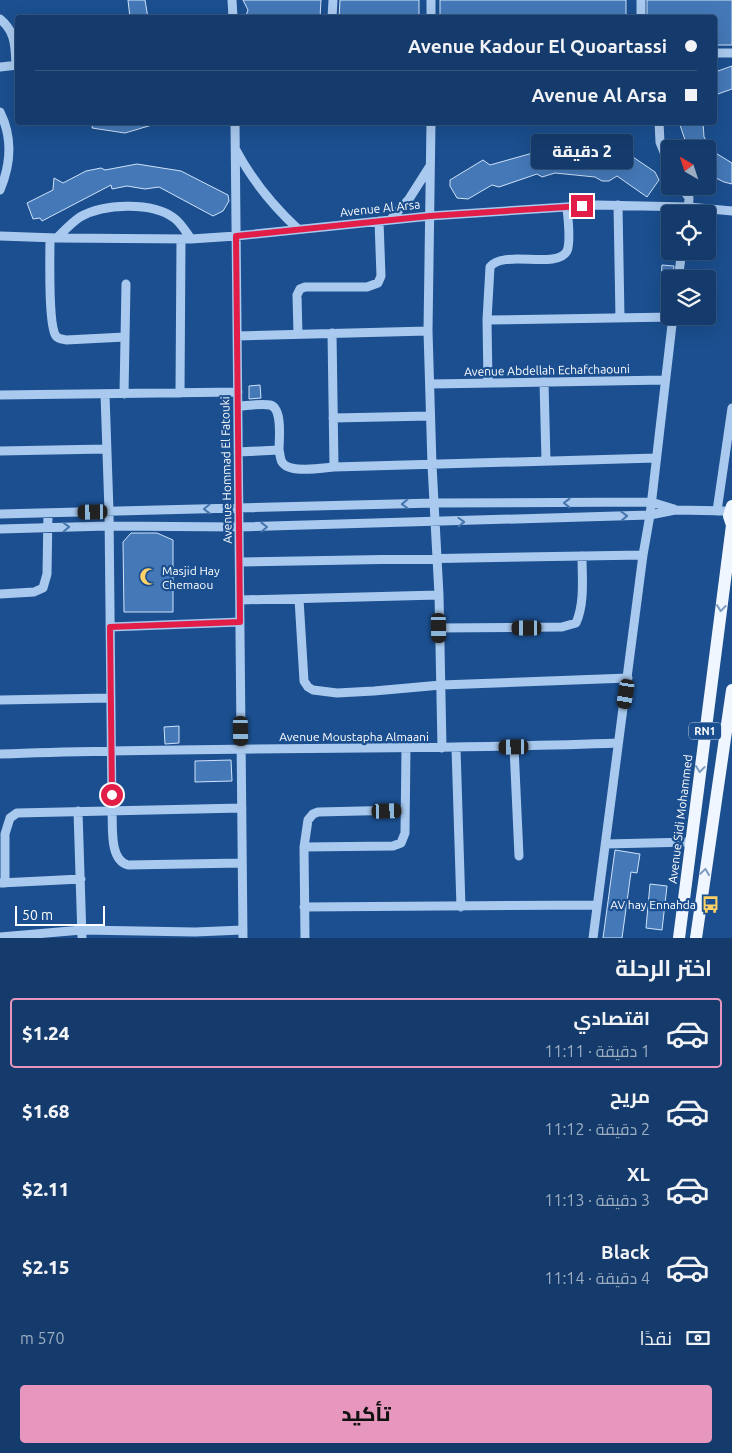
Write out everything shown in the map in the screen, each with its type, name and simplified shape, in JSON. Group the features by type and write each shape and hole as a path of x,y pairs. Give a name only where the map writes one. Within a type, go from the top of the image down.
{"main road":[{"name":"RN1","path":"731,509 729,516 732,525"},
{"name":"Avenue Sidi Mohammed","path":"679,938 732,525"},
{"name":"RN1","path":"696,938 732,690"}],"street":[{"path":"232,0 233,15"},
{"path":"332,15 333,0"},
{"path":"431,0 431,15"},
{"path":"641,0 641,15"},
{"path":"0,19 12,33 15,41"},
{"path":"717,53 732,53"},
{"path":"0,67 15,65"},
{"path":"0,112 10,143 7,173 0,190"},
{"name":"Avenue Hommad El Fatouki","path":"236,125 243,934"},
{"path":"431,125 428,331 430,416 439,595 442,748"},
{"path":"659,125 661,144"},
{"path":"235,148 258,186 298,229"},
{"path":"390,220 409,199 430,165"},
{"name":"Avenue Al Arsa","path":"0,236 191,239 430,216 597,205 661,208"},
{"path":"618,205 620,318"},
{"path":"125,337 66,340 59,339 55,335 52,321 53,238 85,215 104,208 121,207 146,208 164,212 178,222 191,239"},
{"path":"488,383 487,320 490,268 493,263 500,260 548,259 565,253 568,240 568,208"},
{"name":"Avenue Al Arsa","path":"716,211 732,211"},
{"path":"298,334 297,295 300,289 306,287 366,287 378,283 381,276 379,221"},
{"path":"180,393 181,239"},
{"path":"124,394 126,284"},
{"path":"487,320 661,317"},
{"path":"593,938 643,554 650,515 672,325"},
{"path":"237,336 428,331"},
{"path":"332,334 334,467"},
{"name":"Avenue Abdellah Echafchaouni","path":"430,384 666,380"},
{"path":"544,382 546,461"},
{"path":"0,395 238,392"},
{"path":"105,394 109,511 112,810 115,851 118,859 128,865 242,863"},
{"path":"238,406 270,405 276,408 278,414 279,450 282,462 287,467 301,469 656,458"},
{"path":"717,511 732,408"},
{"path":"333,418 430,416"},
{"path":"0,450 106,449"},
{"path":"238,452 279,450"},
{"path":"0,514 434,503 651,502 674,510"},
{"path":"0,529 108,526 239,527 435,522 650,515 674,510 717,511 731,509"},
{"path":"0,594 34,592 43,588 47,574 48,513"},
{"path":"240,562 643,554"},
{"path":"439,628 562,627 576,623 582,602 582,556"},
{"path":"240,600 439,595"},
{"path":"299,599 303,675 308,687 313,690 337,693 374,692 440,685 628,678"},
{"path":"110,627 240,622"},
{"path":"0,700 110,698"},
{"name":"Avenue Moustapha Almaani","path":"0,754 111,750 514,747 618,743"},
{"path":"514,747 518,856"},
{"path":"304,847 397,845 402,843 406,832 404,810 406,748"},
{"path":"456,748 461,907"},
{"path":"81,879 2,883 5,834 10,818 17,813 242,808"},
{"path":"305,938 304,847 308,820 313,814 318,812 404,810"},
{"path":"78,811 82,934"},
{"path":"606,844 691,842"},
{"path":"304,908 597,905"},
{"path":"0,937 82,934 243,934"}],"building":[{"path":"128,0 145,0 148,15 130,15"},
{"path":"243,0 321,0 320,15 246,15 248,10"},
{"path":"340,0 419,0 419,15 339,15"},
{"path":"440,0 626,0 626,15 440,15"},
{"path":"647,0 732,0 732,45 717,45 717,15 647,15"},
{"path":"732,66 732,89 717,94 717,71"},
{"path":"92,125 152,125 125,133 92,128"},
{"path":"680,125 703,125 706,140 685,140"},
{"path":"547,149 576,153 604,153 620,165 626,157 633,157 655,172 659,180 647,197 617,176 609,181 602,181 595,177 555,173 542,177 537,174 499,187 492,185 468,199 457,198 450,186 450,180 483,160 490,165"},
{"path":"716,153 732,163 732,184 716,178"},
{"path":"137,164 181,171 228,195 229,201 223,211 213,216 159,187 145,189 127,186 112,189 111,185 42,221 40,218 33,219 27,203 53,190 54,178 63,183 86,171 101,168 105,170"},
{"path":"662,265 674,266 673,270 662,270"},
{"path":"260,385 261,398 249,399 249,386"},
{"name":"Masjid Hay Chemaou","path":"131,533 157,533 173,540 173,612 124,612 123,542"},
{"path":"179,726 179,743 165,744 164,727"},
{"path":"231,760 232,781 195,782 195,761"},
{"path":"615,850 640,854 637,873 631,872 622,938 603,938"},
{"path":"650,884 667,886 662,930 646,928"}],"place":[{"name":"Masjid Hay Chemaou","path":"148,577"},
{"name":"AV hay Ennahda","path":"710,904"}],"route":[{"path":"112,795 110,627 240,622 236,236 430,216 582,206"}]}
